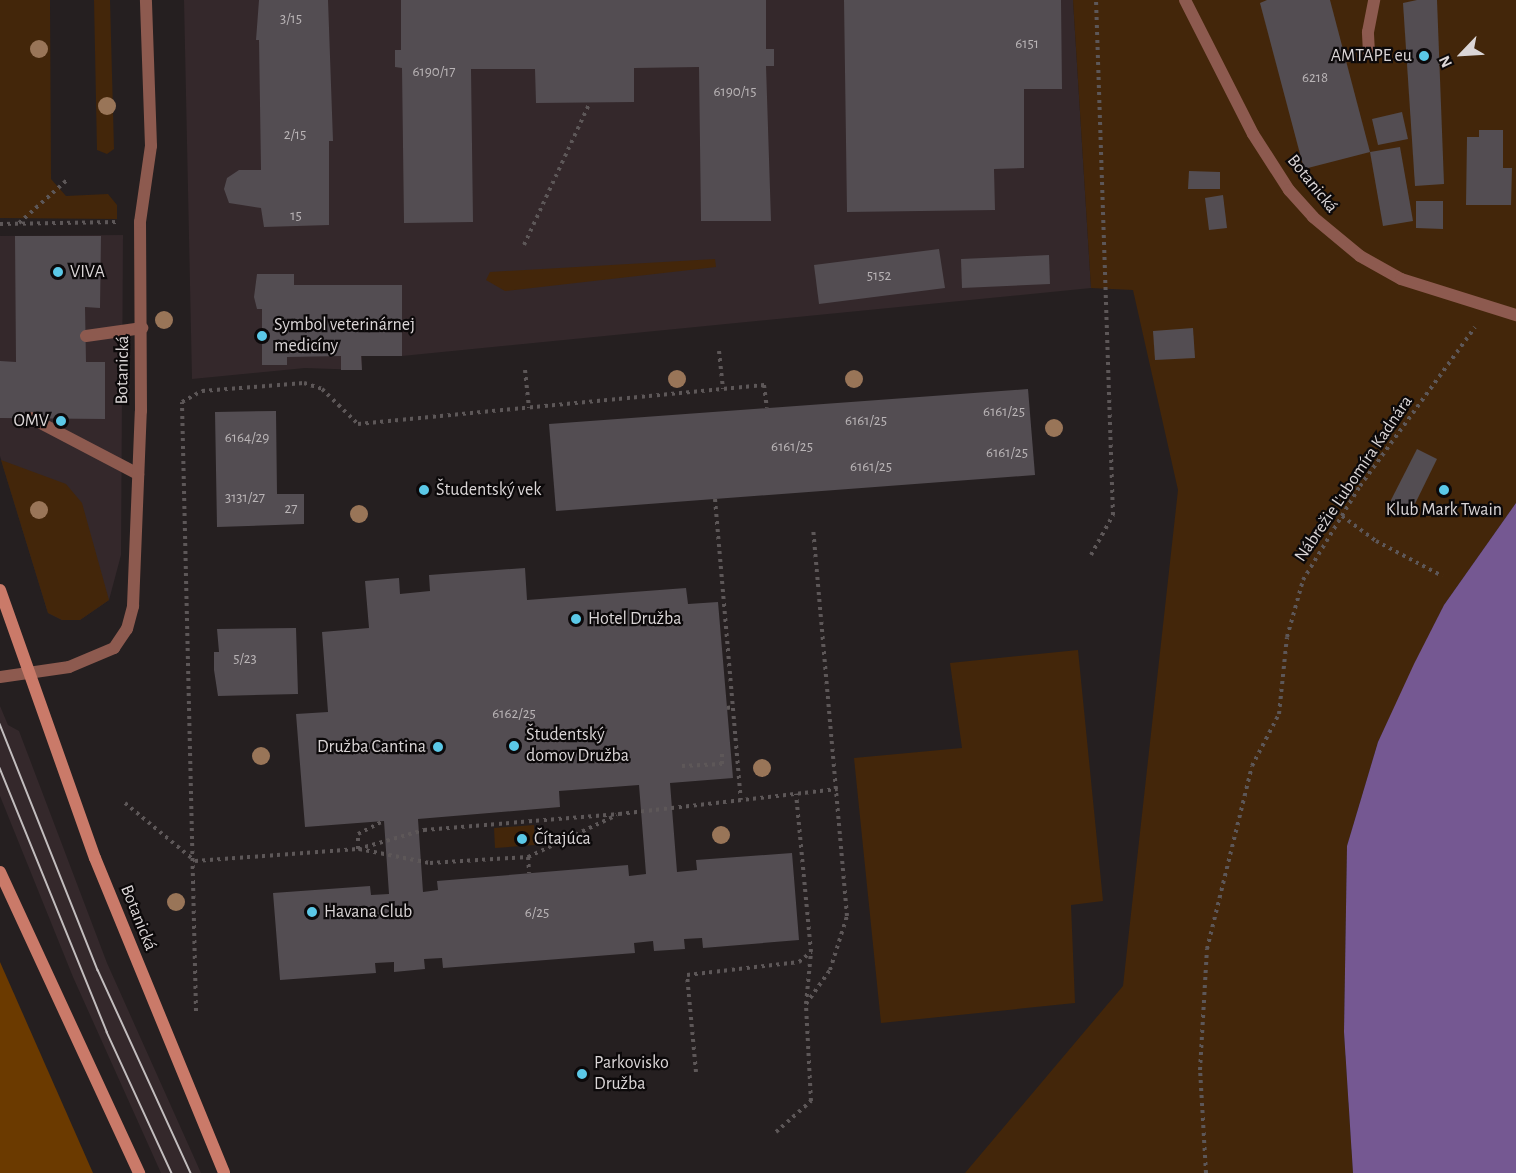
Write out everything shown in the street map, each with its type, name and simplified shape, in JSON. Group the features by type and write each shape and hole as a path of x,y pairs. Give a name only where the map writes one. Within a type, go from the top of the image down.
{"main road":[{"name":"Botanická","path":"0,590 95,858 224,1173"},
{"path":"0,872 139,1173"}],"street":[{"name":"Botanická","path":"0,677 93,659 114,648 127,629 136,581 144,177 151,146 147,0"},
{"name":"Botanická","path":"1185,0 1253,134 1289,190 1313,217 1379,269 1423,288 1516,315"},
{"path":"1369,53 1368,32 1374,0"},
{"path":"86,336 142,328"},
{"path":"31,418 138,474"}],"path":[{"path":"1091,555 1113,515 1096,0"},
{"path":"524,245 590,102"},
{"path":"18,224 68,179"},
{"path":"0,224 128,221"},
{"name":"Nábrežie Ľubomíra Kadnára","path":"1206,1173 1200,1071 1207,949 1252,766 1279,714 1287,637 1303,580 1342,516 1488,308"},
{"path":"719,351 723,389"},
{"path":"525,370 529,408"},
{"path":"196,1011 195,861 182,402 202,391 304,383 322,389 358,424 764,385 767,408"},
{"path":"715,499 741,800"},
{"path":"1342,516 1376,541 1442,576"},
{"path":"806,1004 830,970 847,916 838,789 813,529"},
{"path":"727,708 733,707"},
{"path":"682,766 722,764 722,753"},
{"path":"125,802 195,861 358,849 424,830 619,814 838,789"},
{"path":"776,1132 811,1101 806,1004 811,952 795,794"},
{"path":"358,849 430,863 528,857 619,814"},
{"path":"358,849 358,834 384,821"},
{"path":"528,857 529,873"},
{"path":"696,1072 687,975 799,962 811,952"}],"shaded area":[{"path":"0,0 50,0 51,179 66,196 108,194 117,205 117,219 0,218"},
{"path":"94,0 110,0 114,149 107,154 97,150"},
{"path":"184,0 1073,0 1091,288 402,356 362,356 362,370 305,368 192,379"},
{"path":"1073,0 1516,0 1516,503 1444,605 1378,742 1347,846 1344,1032 1353,1173 965,1173 1123,986 1178,490 1133,290 1091,288"},
{"name":"OMV","path":"123,235 121,555 109,600 80,620 62,620 48,613 0,456 0,236"},
{"path":"715,259 716,267 505,291 486,280 490,272"},
{"path":"1,460 66,484 82,503 109,600 80,620 62,620 48,613"},
{"path":"1516,503 1516,1173 1353,1173 1344,1032 1347,846 1378,742 1414,664 1444,605"},
{"path":"1078,650 1103,901 1071,905 1075,1003 881,1023 854,758 962,748 950,663"},
{"path":"0,706 8,725 19,731 107,963 201,1173 161,1173 73,977 0,796"},
{"path":"534,825 535,845 495,848 494,828"},
{"path":"0,962 93,1173 0,1173"}],"building":[{"path":"259,0 328,0 333,141 329,141 329,225 264,227 261,208 229,203 224,189 227,178 239,170 261,170 259,40 256,40"},
{"path":"401,0 766,0 766,49 774,49 774,66 766,66 771,221 701,221 699,67 634,68 634,102 536,103 535,69 471,69 473,222 404,223 402,68 395,67 395,50 401,50"},
{"path":"844,0 1061,0 1062,89 1024,89 1024,168 994,169 995,210 847,212"},
{"path":"1267,0 1330,0 1370,152 1304,169 1260,3"},
{"name":"AMTAPE eu","path":"1437,0 1444,184 1415,186 1403,3"},
{"path":"1402,112 1408,139 1378,145 1372,119"},
{"path":"1479,130 1503,130 1503,168 1512,168 1511,205 1466,205 1467,137 1479,137"},
{"path":"1400,147 1413,221 1383,226 1370,152"},
{"path":"1189,171 1220,172 1220,189 1188,189"},
{"path":"1223,195 1227,228 1209,230 1205,198"},
{"path":"1416,201 1443,201 1443,229 1416,228"},
{"path":"15,236 101,236 100,308 85,307 86,362 105,362 105,419 0,418 0,361 16,362"},
{"path":"939,249 945,288 819,304 814,265"},
{"path":"1049,255 1050,284 962,288 961,259"},
{"path":"257,274 294,274 294,285 402,285 402,356 361,356 362,370 341,370 341,356 287,357 287,365 262,365 262,309 257,309 254,297"},
{"path":"1193,328 1195,358 1155,360 1153,331"},
{"path":"1028,389 1035,475 556,511 549,424"},
{"path":"276,411 277,494 304,494 304,524 217,527 215,412"},
{"path":"1417,449 1437,459 1411,512 1390,502"},
{"name":"Študentský domov Družba","path":"525,568 527,600 686,588 688,604 718,602 733,778 670,783 677,872 697,870 696,860 792,853 799,940 703,948 702,938 684,939 685,949 654,951 653,941 634,943 635,953 443,968 442,958 424,959 425,969 394,972 394,962 375,963 376,973 280,980 273,893 370,886 371,895 389,894 384,821 305,827 296,714 328,712 322,632 369,628 365,581 399,578 400,594 430,591 429,575","holes":["639,785 646,874 629,876 628,865 437,881 438,890 423,892 418,819 560,807 559,791"]},
{"path":"296,628 298,694 218,696 214,670 214,652 219,652 217,629"}],"tram line":[{"path":"0,724 98,970 191,1173"},
{"path":"0,768 107,1032 172,1173"}],"place":[{"name":"AMTAPE eu","path":"1424,56"},
{"name":"VIVA","path":"58,272"},
{"name":"Symbol veterinárnej medicíny","path":"262,336"},
{"name":"OMV","path":"61,421"},
{"name":"Študentský vek","path":"424,490"},
{"name":"Klub Mark Twain","path":"1444,490"},
{"name":"Hotel Družba","path":"576,619"},
{"name":"Študentský domov Družba","path":"514,746"},
{"name":"Družba Cantina","path":"438,747"},
{"name":"Čítajúca","path":"522,839"},
{"name":"Havana Club","path":"312,912"},
{"name":"Parkovisko Družba","path":"582,1074"}]}
